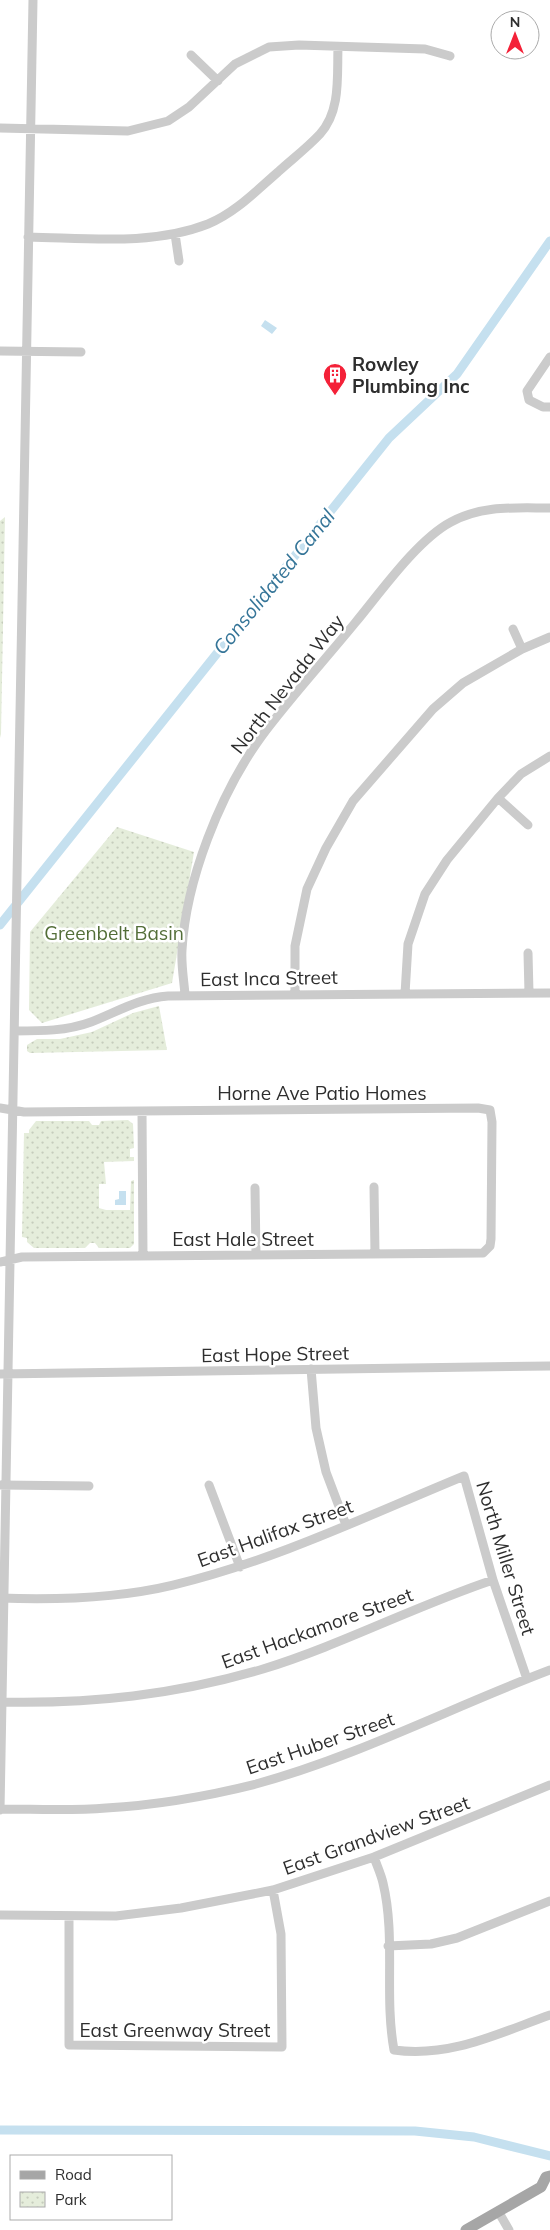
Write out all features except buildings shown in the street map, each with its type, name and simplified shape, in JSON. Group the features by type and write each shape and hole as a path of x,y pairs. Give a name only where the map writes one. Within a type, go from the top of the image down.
{"main road":[{"path":"466,2230 498,2211 546,2189 546,2177 550,2176"}],"street":[{"path":"0,1810 4,1374 10,1260 15,1031 33,0"},
{"path":"0,128 128,131 147,128 168,121 190,108 235,64 269,47 299,45 425,49 450,56"},
{"path":"28,237 126,239 175,234 209,223 240,206 321,133 332,115 337,94 338,47"},
{"path":"192,55 218,81"},
{"path":"175,234 179,261"},
{"path":"0,351 81,352"},
{"path":"550,357 527,391 529,400 543,407 550,407"},
{"name":"North Nevada Way","path":"185,996 182,952 184,926 202,852 236,775 261,737 412,554 448,523 470,513 491,508 550,508"},
{"path":"513,629 522,649"},
{"path":"295,994 295,946 307,889 326,848 353,801 433,709 462,683 522,649 550,637"},
{"path":"405,994 408,944 425,894 447,860 498,798 521,774 550,756"},
{"path":"498,798 528,825"},
{"path":"528,953 529,993"},
{"name":"East Inca Street","path":"15,1031 54,1030 75,1027 142,1000 157,996 550,993"},
{"name":"Horne Ave Patio Homes","path":"0,1108 24,1112 478,1108 490,1110 492,1122 491,1239 487,1251"},
{"path":"142,1111 143,1256"},
{"path":"374,1187 376,1254"},
{"path":"255,1188 256,1255"},
{"name":"East Hale Street","path":"0,1262 22,1257 478,1254 487,1251"},
{"name":"East Hope Street","path":"4,1374 550,1366"},
{"path":"311,1369 316,1428 324,1463 346,1525"},
{"name":"East Halifax Street","path":"2,1598 96,1596 172,1585 240,1567 464,1476"},
{"name":"North Miller Street","path":"464,1476 493,1580 527,1679"},
{"path":"4,1485 88,1486"},
{"path":"209,1485 240,1567"},
{"name":"East Hackamore Street","path":"1,1702 114,1700 196,1687 264,1669 493,1580"},
{"name":"East Huber Street","path":"0,1810 106,1808 183,1798 255,1784 307,1768 396,1734 550,1670"},
{"name":"East Grandview Street","path":"0,1915 116,1916 181,1908 273,1890 374,1858 550,1786"},
{"path":"374,1858 383,1882 388,1912 389,2023 394,2050 411,2053 433,2052 461,2047 550,2015"},
{"name":"East Greenway Street","path":"69,1916 69,2045 282,2047 281,1934 273,1890"},
{"path":"388,1946 431,1944 457,1938 550,1901"},
{"path":"498,2211 509,2230"}],"green space":[{"path":"5,517 1,734 0,738 0,521"},
{"name":"Greenbelt Basin","path":"117,827 194,852 172,983 42,1023 29,1010 30,932"},
{"path":"159,1006 167,1050 30,1053 27,1051 27,1045 37,1039 60,1039 92,1032 133,1013"},
{"path":"128,1120 133,1124 134,1148 130,1149 130,1157 134,1157 134,1161 104,1162 106,1184 99,1184 99,1208 106,1210 130,1210 131,1181 134,1180 134,1244 130,1248 99,1248 95,1243 90,1243 85,1248 34,1248 27,1242 27,1238 22,1237 24,1133 29,1133 29,1130 36,1121 89,1121 92,1125 99,1125 101,1121"}],"water":[{"path":"265,320 277,328 272,334 261,326"},
{"path":"119,1191 126,1191 126,1205 115,1205 115,1200 119,1199"}],"waterway":[{"name":"Consolidated Canal","path":"0,925 389,438 457,374 550,241"},
{"path":"0,2130 415,2131 474,2137 550,2156"}],"place":[{"name":"Rowley Plumbing Inc","path":"335,396"}]}
